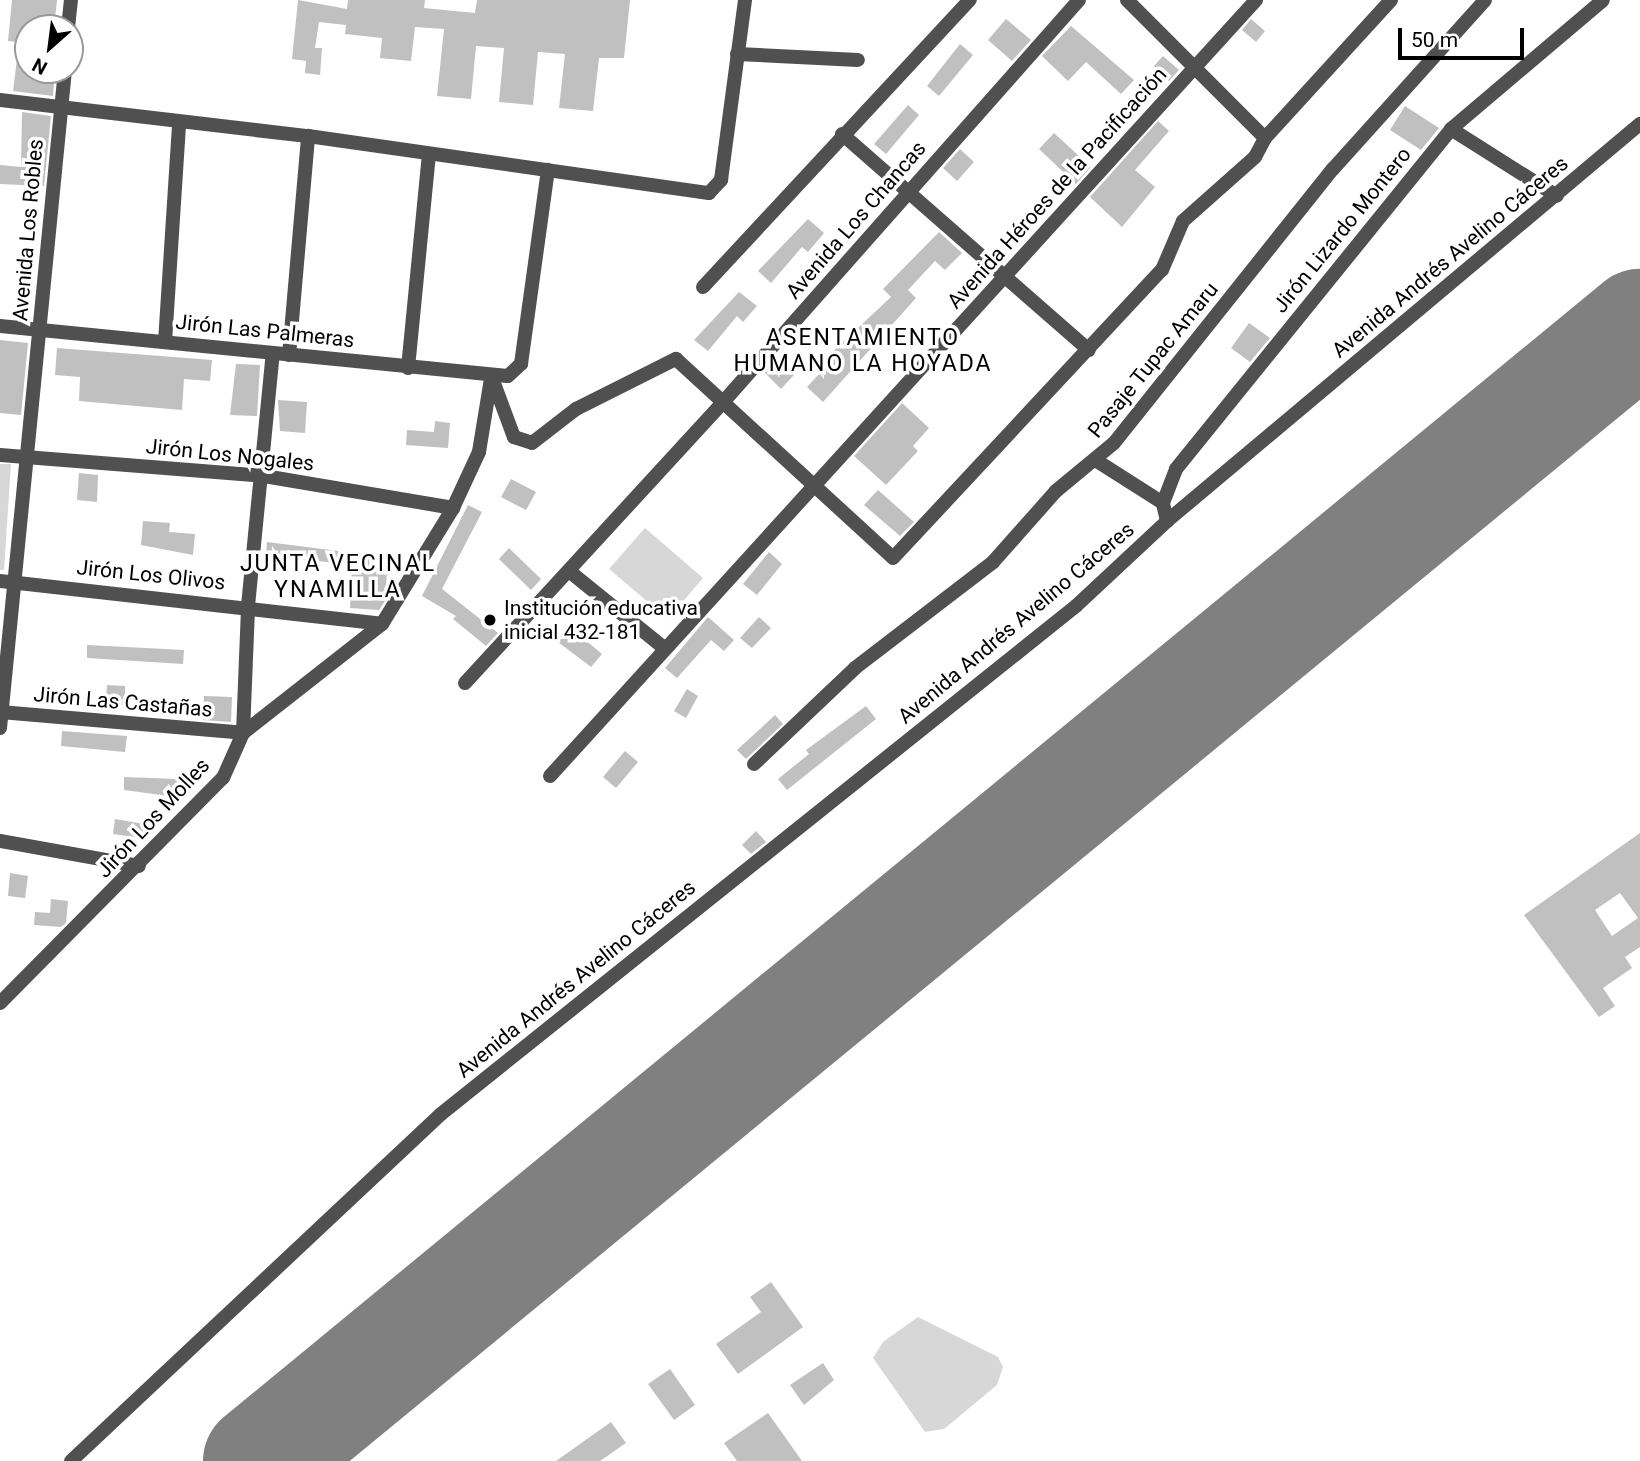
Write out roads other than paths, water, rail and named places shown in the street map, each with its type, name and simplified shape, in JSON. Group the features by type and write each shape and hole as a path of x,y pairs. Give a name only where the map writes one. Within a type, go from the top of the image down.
{"street":[{"path":"0,100 62,104 179,125 308,136 709,193 718,188 745,0"},
{"path":"703,287 842,134 970,0"},
{"name":"Avenida Los Chancas","path":"465,683 726,400 1079,0"},
{"path":"1127,0 1198,66 1265,138"},
{"name":"Avenida Héroes de la Pacificación","path":"550,776 1256,0"},
{"path":"548,170 522,364 508,376 492,378 514,437 522,444 542,439 576,410 667,360 676,359 726,400 893,558 1162,270 1183,220 1230,183 1255,157 1265,138 1391,0"},
{"name":"Pasaje Tupac Amaru","path":"754,764 855,668 993,562 1056,491 1097,461 1333,169 1485,0"},
{"name":"Jirón Lizardo Montero","path":"1163,503 1189,452 1451,129 1604,0"},
{"path":"737,54 858,60"},
{"name":"Avenida Los Robles","path":"0,728 6,582 41,329 64,84"},
{"name":"Avenida Andrés Avelino Cáceres","path":"71,1461 441,1114 984,681 1167,521 1640,124"},
{"path":"165,342 179,125"},
{"path":"1451,129 1557,196"},
{"path":"842,134 911,189 1089,350"},
{"path":"289,355 308,136"},
{"path":"408,368 429,154"},
{"name":"Jirón Las Palmeras","path":"0,326 492,378"},
{"path":"243,733 248,606 264,476 274,353"},
{"name":"Jirón Los Molles","path":"0,1003 139,866 223,778 243,733 382,624 453,508 479,452 492,378"},
{"name":"Jirón Los Nogales","path":"0,454 264,476 453,508"},
{"path":"1097,461 1163,503 1167,521"},
{"path":"569,571 664,649"},
{"name":"Jirón Los Olivos","path":"6,582 248,606 382,624"},
{"name":"Jirón Las Castañas","path":"1,712 243,733"},
{"path":"0,841 139,866"}],"place":[{"name":"Institución educativa inicial 432-181","path":"490,620"}],"district":[{"name":"ASENTAMIENTO HUMANO LA HOYADA","path":"863,351"},
{"name":"JUNTA VECINAL YNAMILLA","path":"338,577"}]}
